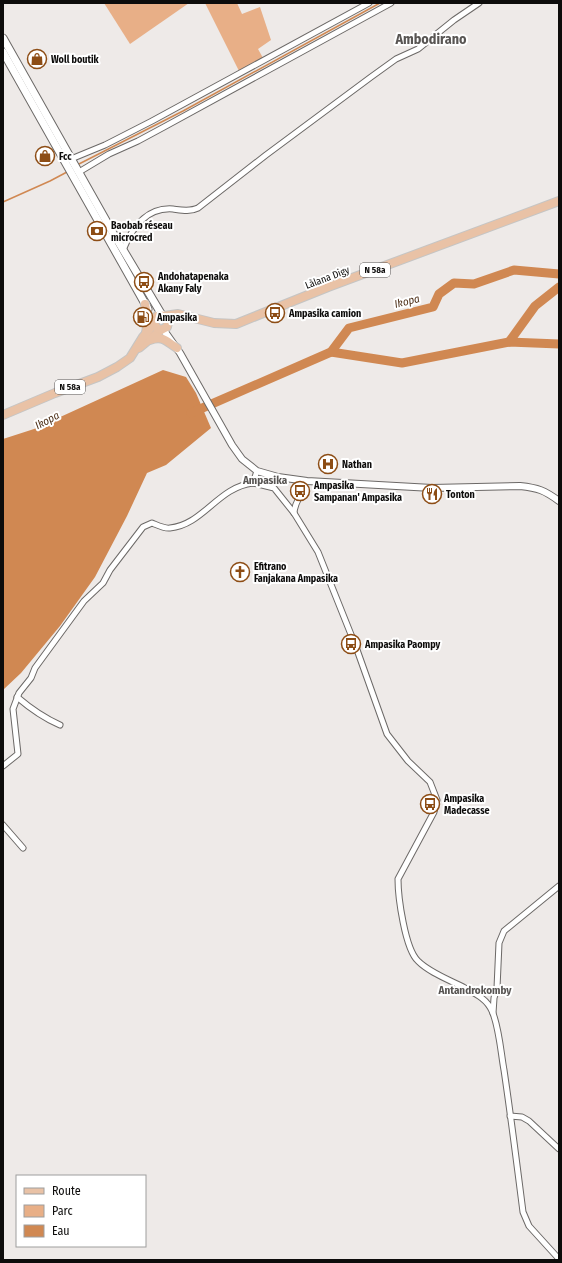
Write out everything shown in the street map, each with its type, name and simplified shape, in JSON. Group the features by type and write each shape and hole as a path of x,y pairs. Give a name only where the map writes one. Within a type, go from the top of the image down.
{"main road":[{"path":"3,38 69,162"},
{"path":"3,52 163,316 168,320 165,328 157,328 154,324 145,304 76,174"},
{"name":"Làlana Digy","path":"190,317 214,324 225,325 242,322 328,287 559,201"},
{"path":"145,304 148,320 147,338 163,338 178,350"},
{"name":"N 58a","path":"163,316 178,314 190,317"},
{"path":"154,324 155,318 163,316"},
{"name":"N 58a","path":"3,415 98,377 126,361 147,338 178,320 190,317"},
{"name":"N 58a","path":"147,338 154,324"}],"street":[{"path":"69,162 146,125 369,3"},
{"path":"76,174 109,154 164,128 391,3"},
{"path":"123,250 133,229 149,215 162,210 171,209 189,211 198,208 260,159 371,77 396,59 418,49 454,20 479,3"},
{"path":"165,328 226,436 242,459 250,467 257,471 301,481 432,488 526,487 542,490 559,501"},
{"path":"253,483 257,471"},
{"path":"294,513 295,504 302,491 301,481"},
{"path":"3,766 18,754 12,708 17,697 31,678 39,662 84,601 103,583 110,570 143,527 152,523 168,529 186,524 200,515 213,502 234,488 246,484 253,483 274,488 294,513 318,552 356,647 388,734 408,761 430,782 437,800 429,824 398,879 400,908 410,947 416,960 429,969 485,1000 493,1014"},
{"path":"17,697 32,710 46,719 60,725"},
{"path":"3,825 23,848"},
{"path":"559,886 504,931 499,943 498,988 494,998 493,1014 510,1116 523,1212 529,1226 559,1259"},
{"path":"510,1116 522,1117 529,1121 559,1149"}],"green space":[{"path":"104,3 189,3 130,44"},
{"path":"205,3 237,3 242,14 260,7 271,40 258,49 263,58 239,71"}],"water":[{"path":"163,370 186,377 196,393 211,428 166,465 147,473 127,516 95,577 60,626 21,673 3,690 3,439 34,429"}],"waterway":[{"path":"77,165 183,111 380,3"},
{"path":"3,202 67,172"},
{"name":"Ikopa","path":"191,413 331,352 349,328 433,307 439,294 454,283 474,284 514,270 559,274"},
{"name":"Ikopa","path":"509,342 535,306 559,287"},
{"name":"Ikopa","path":"331,352 402,363 509,342 559,344"}],"place":[{"name":"Woll boutik","path":"37,59"},
{"name":"Fcc","path":"45,156"},
{"name":"Baobab réseau microcred","path":"97,231"},
{"name":"Andohatapenaka Akany Faly","path":"144,282"},
{"name":"Ampasika camion","path":"275,313"},
{"name":"Ampasika","path":"143,317"},
{"name":"Nathan","path":"328,464"},
{"name":"Ampasika Sampanan' Ampasika","path":"300,491"},
{"name":"Tonton","path":"432,494"},
{"name":"Efitrano Fanjakana Ampasika","path":"240,572"},
{"name":"Ampasika Paompy","path":"351,644"},
{"name":"Ampasika Madecasse","path":"430,804"}],"district":[{"name":"Ambodirano","path":"431,39"},
{"name":"Ampasika","path":"265,480"},
{"name":"Antandrokomby","path":"475,990"}]}
